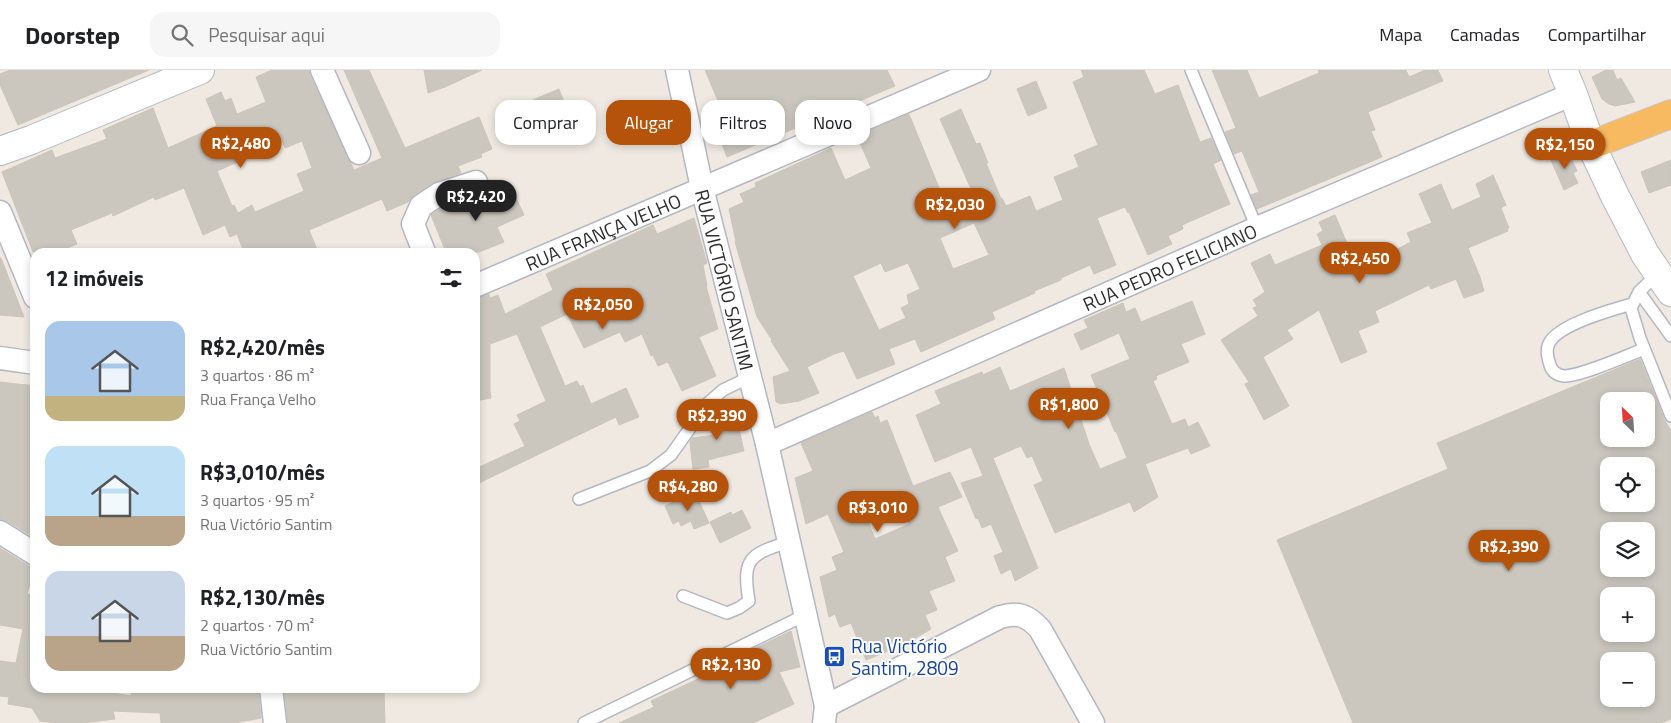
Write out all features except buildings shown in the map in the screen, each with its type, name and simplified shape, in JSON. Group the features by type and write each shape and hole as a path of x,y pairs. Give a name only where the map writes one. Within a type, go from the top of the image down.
{"highway":[{"path":"1591,145 1671,114"}],"main road":[{"path":"0,151 200,70"},
{"path":"1568,82 1591,145 1614,196 1645,254 1664,282"}],"street":[{"path":"322,70 359,153"},
{"name":"RUA VICTÓRIO SANTIM","path":"676,70 702,188 767,444 825,715"},
{"name":"RUA FRANÇA VELHO","path":"480,284 979,70"},
{"name":"RUA PEDRO FELICIANO","path":"767,444 1257,228 1568,82"},
{"path":"422,248 413,224 421,206 440,194 476,182"},
{"path":"0,212 30,285"},
{"path":"0,358 30,362"},
{"path":"0,532 30,551"},
{"path":"825,715 1000,617 1011,614 1027,618 1040,629 1093,723"},
{"path":"272,693 275,723"}],"lane":[{"path":"1191,70 1257,228"},
{"path":"1664,282 1639,292 1631,308 1644,349 1671,416"},
{"path":"1639,292 1671,336"},
{"path":"1632,304 1567,328 1553,337 1548,346 1547,355 1551,369 1556,374 1566,376 1580,373 1644,349"},
{"path":"579,499 650,471 671,455 707,404 724,390 750,377"},
{"path":"683,596 727,613 740,608 749,601 745,576 748,564 766,548 789,542"},
{"path":"584,723 805,615"}],"place":[{"name":"Rua Victório Santim, 2809","path":"835,656"}]}
